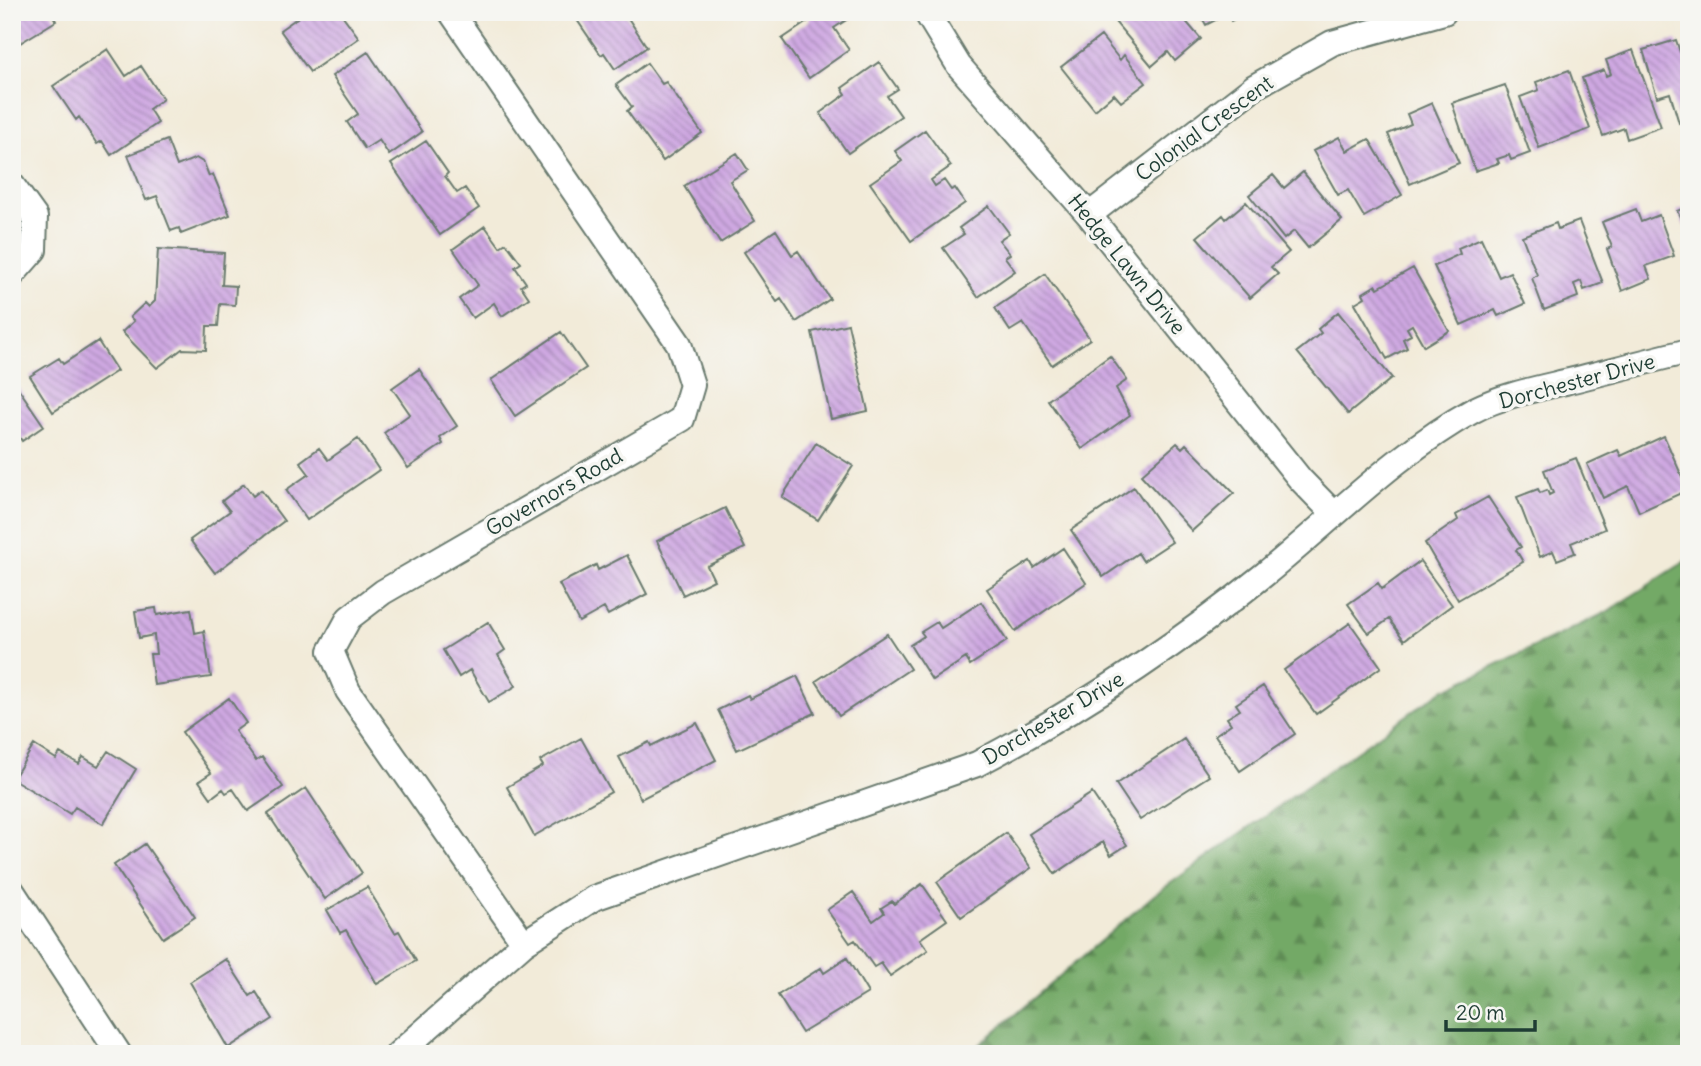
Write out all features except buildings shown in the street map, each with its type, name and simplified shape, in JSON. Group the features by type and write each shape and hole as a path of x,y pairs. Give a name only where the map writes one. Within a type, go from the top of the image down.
{"street":[{"name":"Governors Road","path":"451,12 679,344 692,385 682,419 383,592 349,618 331,651 348,691 524,943"},
{"name":"Hedge Lawn Drive","path":"926,12 959,66 1089,215 1300,480 1333,513"},
{"name":"Colonial Crescent","path":"1089,215 1254,87 1332,43 1444,12"},
{"path":"12,185 35,217 34,250 12,275"},
{"name":"Dorchester Drive","path":"398,1054 524,943 594,898 977,765 1087,702 1265,574 1333,513 1438,433 1476,409 1528,391 1689,351"},
{"path":"12,891 119,1054"}],"green space":[{"path":"1689,559 1689,1054 969,1054 1154,895 1441,691 1605,613"}]}
